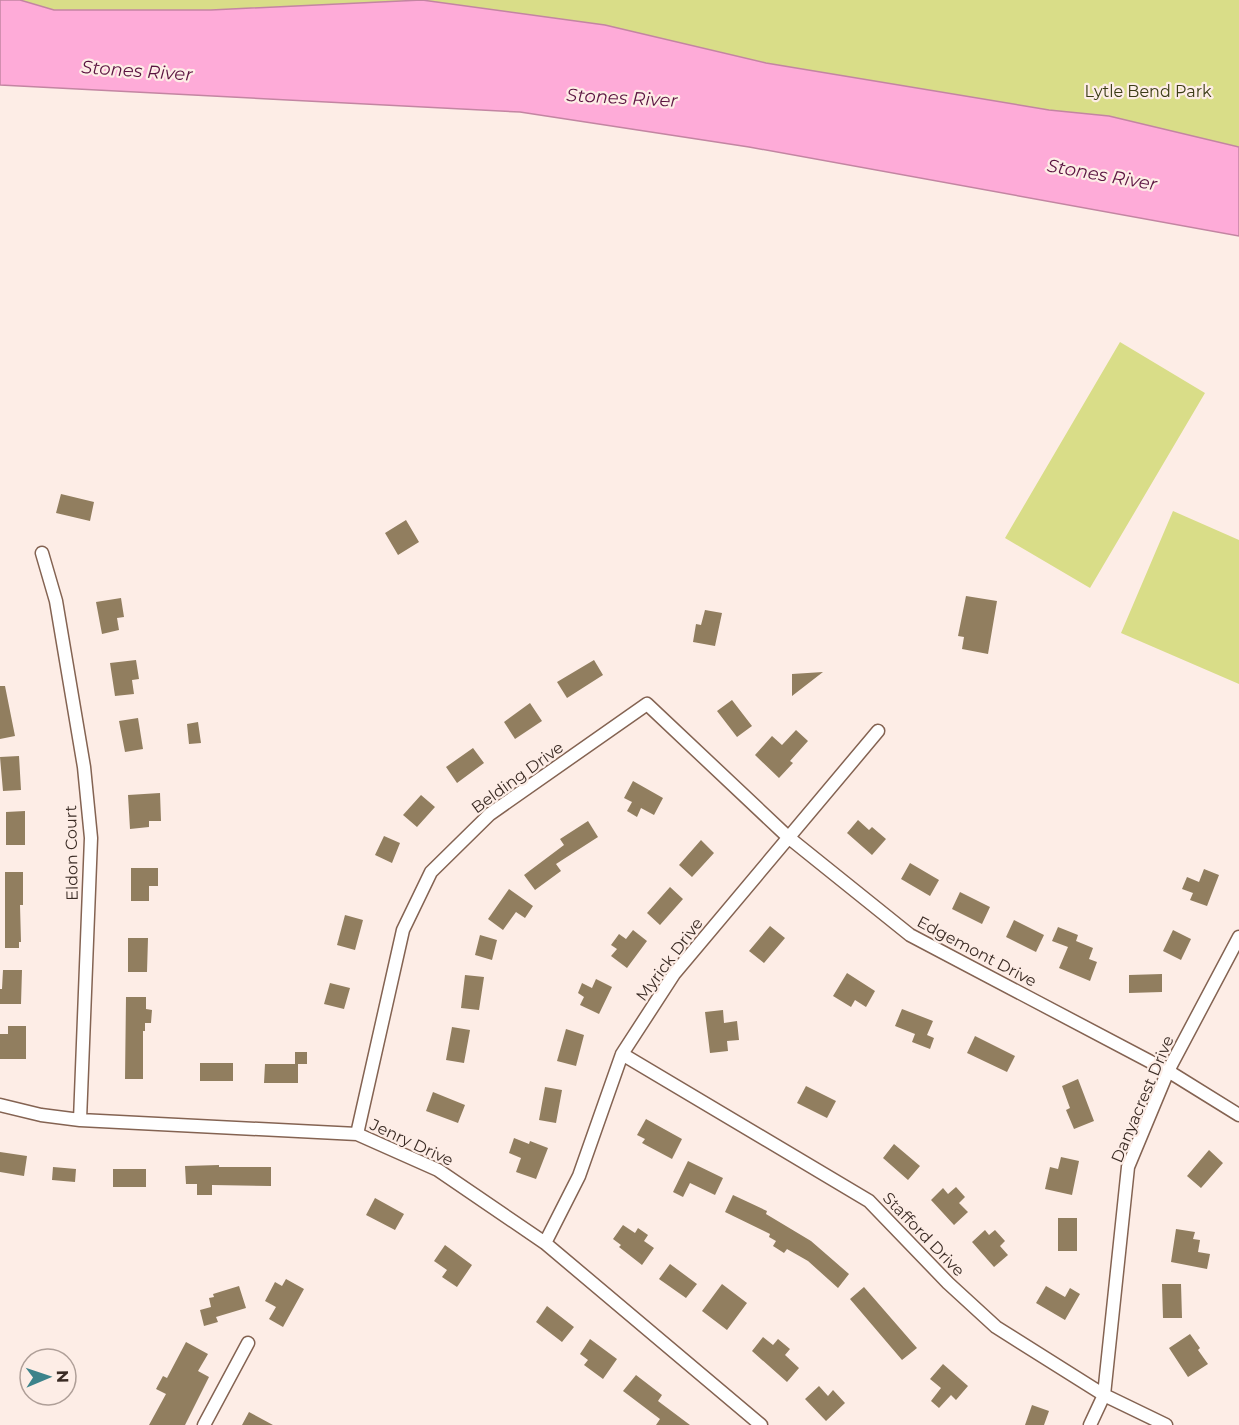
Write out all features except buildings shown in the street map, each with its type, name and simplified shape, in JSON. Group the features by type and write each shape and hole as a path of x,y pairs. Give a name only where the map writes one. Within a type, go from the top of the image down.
{"street":[{"name":"Eldon Court","path":"42,553 56,602 84,767 91,838 80,1120"},
{"name":"Edgemont Drive","path":"647,704 788,837 910,935 1168,1071 1239,1115"},
{"name":"Belding Drive","path":"357,1134 403,930 431,872 490,814 647,704"},
{"name":"Myrick Drive","path":"545,1243 579,1176 622,1054 674,974 878,732"},
{"name":"Danyacrest Drive","path":"1090,1425 1104,1395 1128,1167 1168,1071 1239,938"},
{"name":"Stafford Drive","path":"622,1054 869,1201 948,1283 996,1327 1104,1395 1166,1425"},
{"name":"Jenry Drive","path":"0,1105 41,1115 80,1120 357,1134 438,1170 545,1243 761,1425"},
{"path":"204,1425 248,1343"}],"green space":[{"name":"Lytle Bend Park","path":"0,0 1239,0 1239,200 703,103 84,69"},
{"path":"1120,342 1205,393 1090,588 1005,538"},
{"path":"1173,511 1239,540 1239,684 1121,633"}],"water":[{"name":"Stones River","path":"0,0 20,0 54,10 211,10 422,0 605,25 766,63 1049,110 1109,116 1239,147 1239,236 749,147 520,112 0,85"}]}
